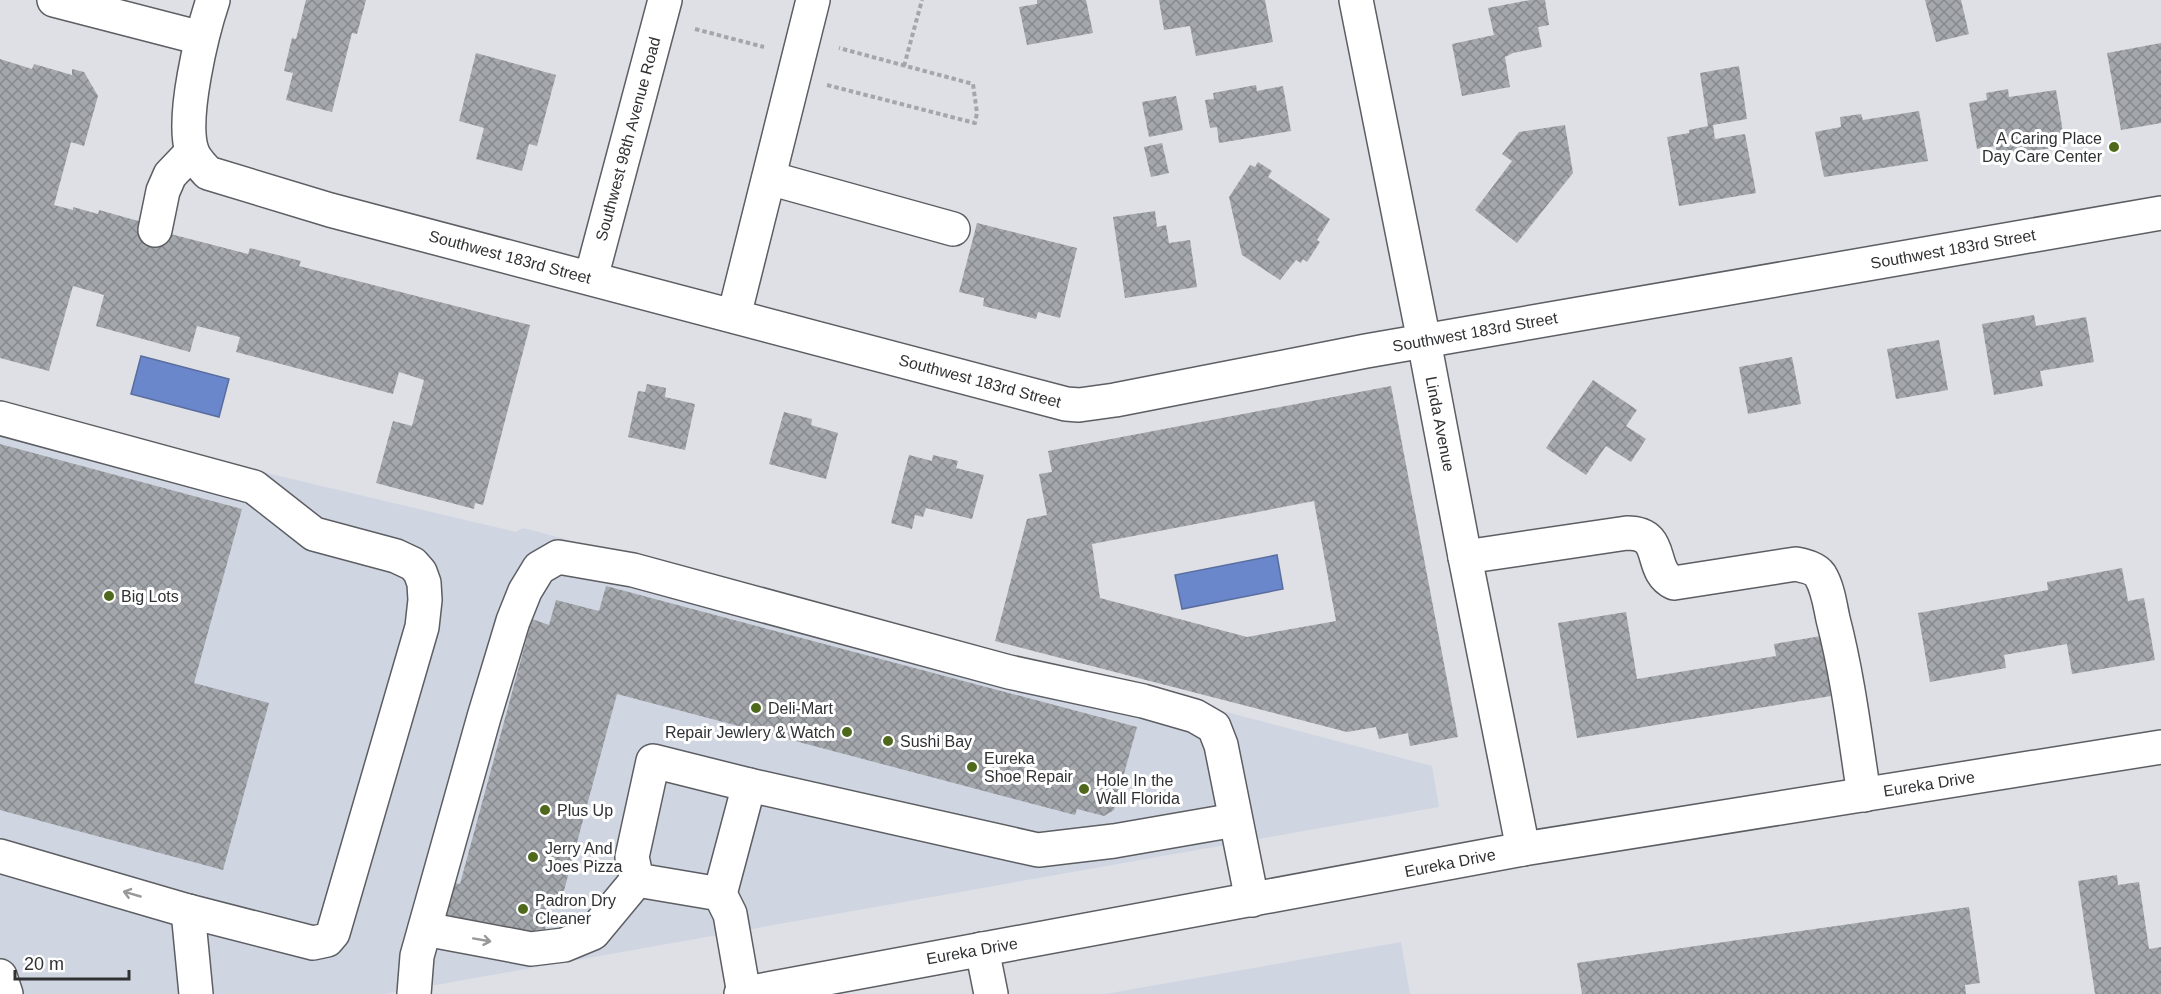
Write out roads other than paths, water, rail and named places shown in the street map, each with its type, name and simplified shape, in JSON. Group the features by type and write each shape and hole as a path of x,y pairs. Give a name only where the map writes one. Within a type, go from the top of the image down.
{"street":[{"path":"54,0 201,38"},
{"path":"155,230 163,191 170,175 192,152 189,134 190,114 201,38 213,0"},
{"name":"Southwest 98th Avenue Road","path":"591,278 665,0"},
{"path":"734,316 813,0"},
{"name":"Linda Avenue","path":"1356,0 1425,341 1523,849"},
{"name":"Southwest 183rd Street","path":"192,152 208,173 330,210 1066,404 1079,405 1425,341 2161,213"},
{"path":"768,178 953,229"},
{"path":"0,418 254,487 314,534 396,555 413,564 420,572 424,583 425,600 422,627 331,937 327,940 313,943 188,911 0,856"},
{"path":"1465,557 1641,533 1649,539 1656,550 1660,568 1666,579 1674,583 1796,564 1818,572 1827,593 1844,671 1864,795"},
{"path":"414,994 417,956 424,929 513,621 525,591 539,568 558,557 633,570 1009,672 1195,716 1214,727 1221,745 1252,900"},
{"name":"Eureka Drive","path":"743,994 1523,849 2161,747"},
{"path":"637,880 632,857 653,762 1038,850 1114,841 1235,820"},
{"path":"743,994 730,914 720,894 749,785"},
{"path":"637,880 720,894"},
{"path":"424,929 531,949 564,945 593,933 637,880"},
{"path":"188,911 196,994"},
{"path":"982,949 991,994"},
{"path":"0,976 6,994"}],"water":[{"path":"141,356 229,379 219,417 131,394"},
{"path":"1277,555 1283,589 1182,609 1175,575"}],"place":[{"name":"A Caring Place Day Care Center","path":"2114,147"},
{"name":"Big Lots","path":"109,596"},
{"name":"Deli-Mart","path":"756,708"},
{"name":"Repair Jewlery & Watch","path":"847,732"},
{"name":"Sushi Bay","path":"888,741"},
{"name":"Eureka Shoe Repair","path":"972,767"},
{"name":"Hole In the Wall Florida","path":"1084,789"},
{"name":"Plus Up","path":"545,810"},
{"name":"Jerry And Joes Pizza","path":"533,857"},
{"name":"Padron Dry Cleaner","path":"523,909"}]}
